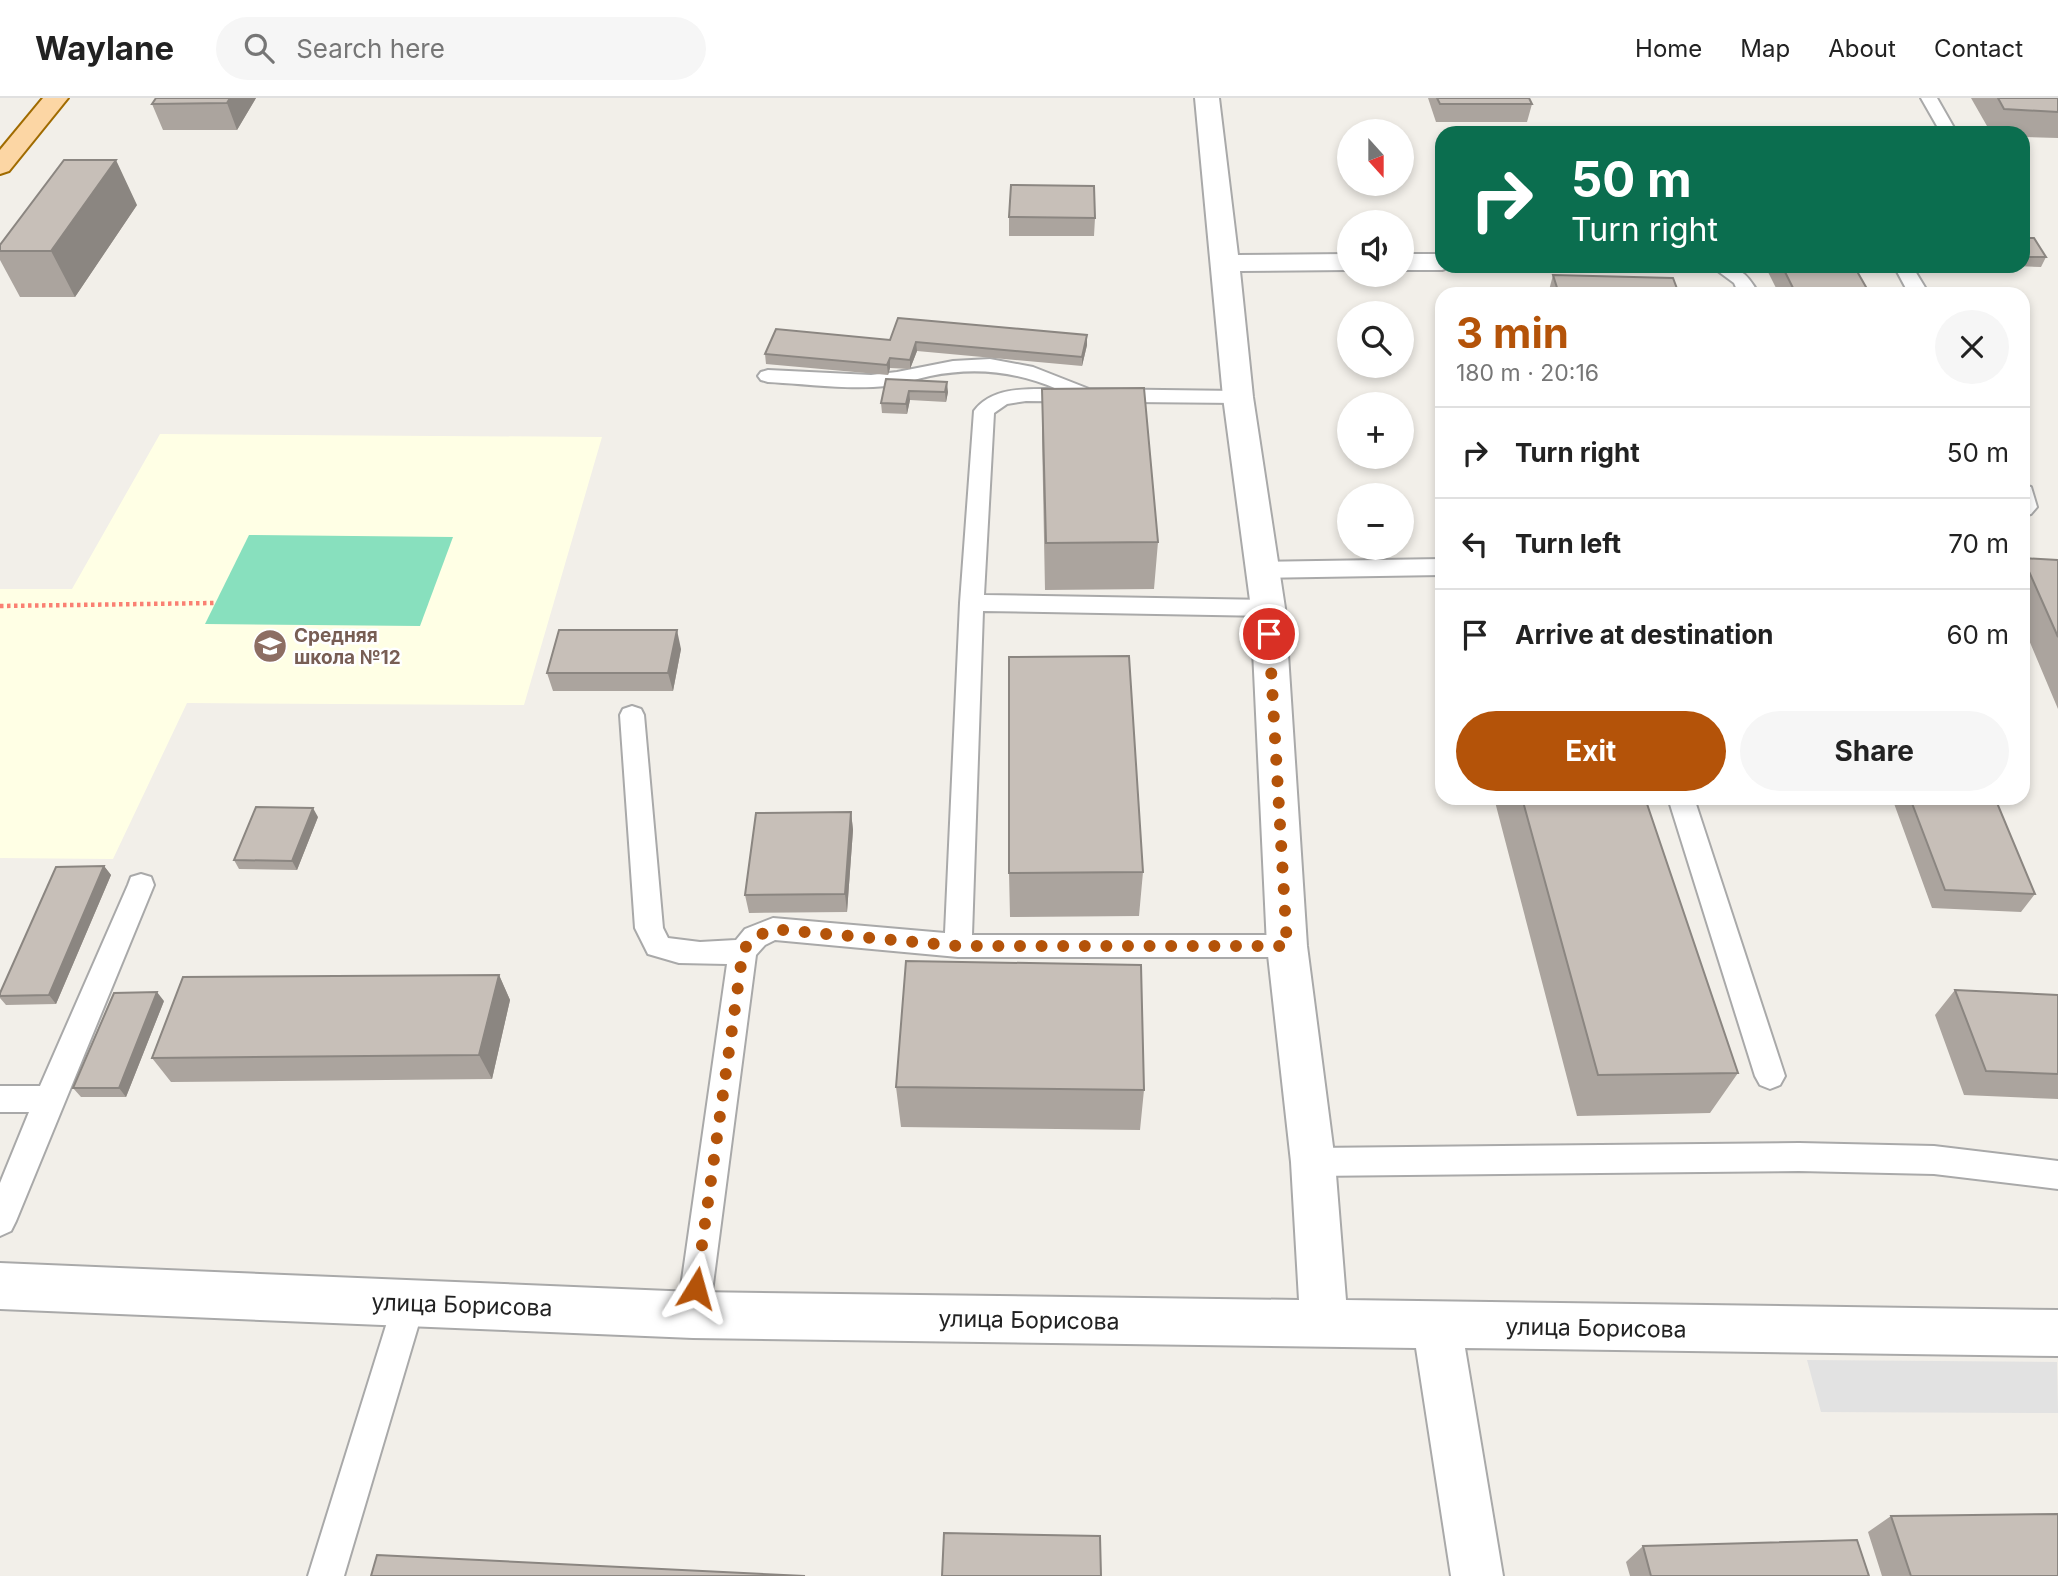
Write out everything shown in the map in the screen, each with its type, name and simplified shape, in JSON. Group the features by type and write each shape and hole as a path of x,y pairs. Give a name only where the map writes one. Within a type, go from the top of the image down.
{"main road":[{"path":"0,166 56,98"}],"street":[{"path":"1207,98 1238,397 1268,608 1287,946 1313,1162 1324,1324"},
{"path":"1225,263 1337,262"},
{"path":"1414,262 1435,262"},
{"name":"улица Борисова","path":"0,1286 693,1315 2058,1333"},
{"path":"1437,1326 1477,1576"}],"lane":[{"path":"1929,98 1945,126"},
{"path":"1730,273 1741,280 1745,287"},
{"path":"768,376 881,380 905,378 929,370 987,365 1012,367 1048,376 1085,395"},
{"path":"958,946 972,603 984,411 990,405 1013,396 1238,397"},
{"path":"1261,570 1435,568"},
{"path":"972,603 1268,608"},
{"path":"632,715 649,928 659,946 677,953 702,954 743,950"},
{"path":"1683,805 1770,1076"},
{"path":"0,1220 141,885"},
{"path":"693,1315 743,950 755,937 773,929 958,946 1287,946"},
{"path":"0,1099 49,1099"},
{"path":"1313,1162 1813,1157 1934,1160 2058,1175"},
{"path":"326,1576 409,1303"}],"path":[{"path":"0,606 215,603"}],"shaded area":[{"name":"Средняя школа №12","path":"160,434 602,437 524,705 187,703 113,859 0,858 0,589 72,589"},
{"path":"1807,1360 2057,1362 2058,1413 1821,1412"}],"green space":[{"path":"249,535 453,537 420,626 205,624"}],"building":[{"path":"156,98 230,98 227,103 152,104"},
{"path":"1437,98 1529,98 1532,104 1440,104"},
{"path":"1998,98 2058,98 2058,112 2004,109"},
{"path":"64,160 116,160 51,251 0,251 0,245"},
{"path":"1011,185 1094,186 1095,218 1009,217"},
{"path":"2030,238 2034,238 2046,257 2030,257"},
{"path":"1786,273 1858,273 1866,287 1792,287"},
{"path":"1553,275 1673,278 1676,287 1557,287"},
{"path":"898,318 1087,335 1082,357 916,342 910,360 890,358 887,365 765,354 776,329 890,340"},
{"path":"886,379 947,382 945,392 909,391 906,404 881,403"},
{"path":"1144,388 1158,542 1046,543 1042,389"},
{"path":"2030,558 2058,560 2058,637 2030,574"},
{"path":"559,630 677,630 668,673 547,673"},
{"path":"1129,656 1143,872 1009,873 1009,657"},
{"path":"1524,805 1647,805 1738,1073 1598,1075"},
{"path":"1913,805 1998,805 2035,894 1945,890"},
{"path":"256,807 313,808 292,861 234,860"},
{"path":"851,812 845,894 745,895 756,813"},
{"path":"104,866 49,995 0,996 56,867"},
{"path":"906,961 1141,965 1144,1090 896,1087"},
{"path":"499,975 479,1055 152,1058 183,977"},
{"path":"1955,990 2058,995 2058,1074 1986,1071"},
{"path":"157,992 119,1088 73,1088 114,993"},
{"path":"2058,1514 2058,1576 1911,1576 1891,1516"},
{"path":"944,1533 1100,1536 1101,1576 942,1576"},
{"path":"1857,1540 1869,1576 1651,1576 1643,1546"},
{"path":"377,1555 805,1576 371,1576"}],"place":[{"name":"Средняя школа №12","path":"270,646"}],"route":[{"path":"696,1288 743,950 755,937 773,929 958,946 1287,946 1269,634"}]}
